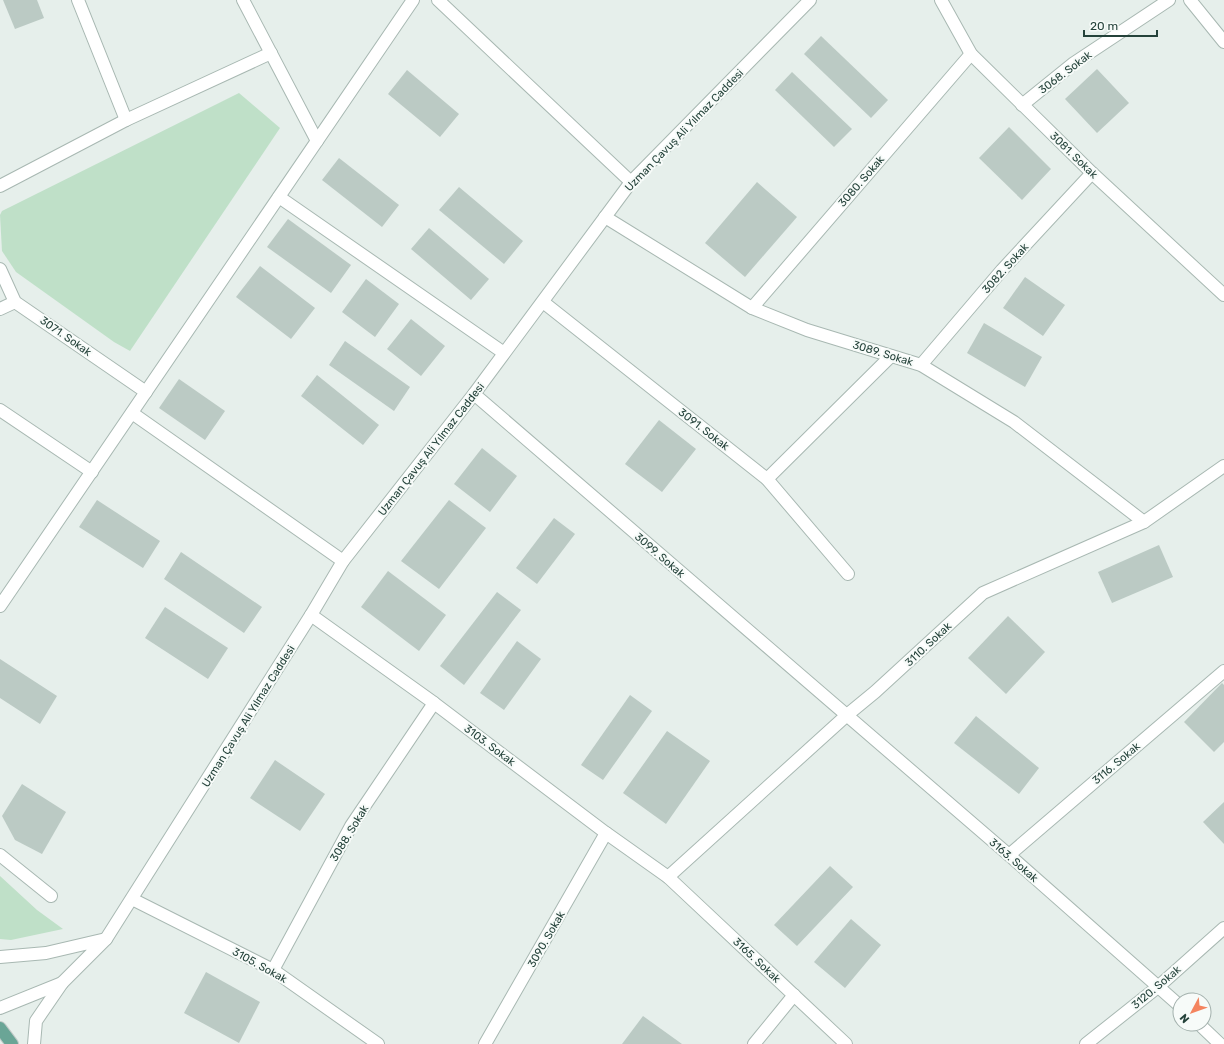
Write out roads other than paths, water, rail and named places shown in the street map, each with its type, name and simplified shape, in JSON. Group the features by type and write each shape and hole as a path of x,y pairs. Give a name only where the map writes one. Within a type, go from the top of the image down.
{"main road":[{"path":"0,1028 12,1044"}],"street":[{"path":"78,0 126,120"},
{"path":"243,0 317,142"},
{"path":"0,606 413,0"},
{"path":"438,0 631,182"},
{"name":"Uzman Çavuş Ali Yılmaz Caddesi","path":"62,983 106,939 132,900 311,615 343,561 474,394 631,182 810,0"},
{"name":"3081. Sokak","path":"941,0 971,54 1092,173 1224,295"},
{"name":"3068. Sokak","path":"1022,105 1074,63 1169,0"},
{"path":"1190,0 1224,42"},
{"path":"0,186 126,120 271,53"},
{"name":"3080. Sokak","path":"752,308 971,54"},
{"name":"3082. Sokak","path":"921,365 1002,270 1092,173"},
{"path":"279,197 504,353"},
{"name":"3089. Sokak","path":"605,217 752,308 807,330 921,365 1014,422 1144,522"},
{"name":"3071. Sokak","path":"0,269 16,302 146,392"},
{"path":"0,309 16,302"},
{"name":"3091. Sokak","path":"543,302 767,479 848,574"},
{"path":"767,479 891,356"},
{"name":"3099. Sokak","path":"474,394 847,715"},
{"path":"0,410 92,472"},
{"path":"132,413 343,561"},
{"name":"3110. Sokak","path":"668,876 847,715 875,692 983,593 1144,522 1224,466"},
{"name":"3103. Sokak","path":"311,615 434,703 606,834 668,876"},
{"name":"3116. Sokak","path":"1009,855 1224,671"},
{"name":"3088. Sokak","path":"273,970 351,826 434,703"},
{"name":"3163. Sokak","path":"847,715 1172,998"},
{"name":"3090. Sokak","path":"485,1044 606,834"},
{"path":"0,855 51,896"},
{"name":"3165. Sokak","path":"668,876 846,1044"},
{"name":"3105. Sokak","path":"132,900 273,970 378,1044"},
{"name":"3120. Sokak","path":"1086,1044 1159,986 1224,928"},
{"path":"0,957 46,953 106,939"},
{"path":"0,1008 62,983"},
{"path":"34,1044 36,1021 62,983"},
{"path":"754,1044 794,995"},
{"path":"1207,1032 1220,1044"}]}
